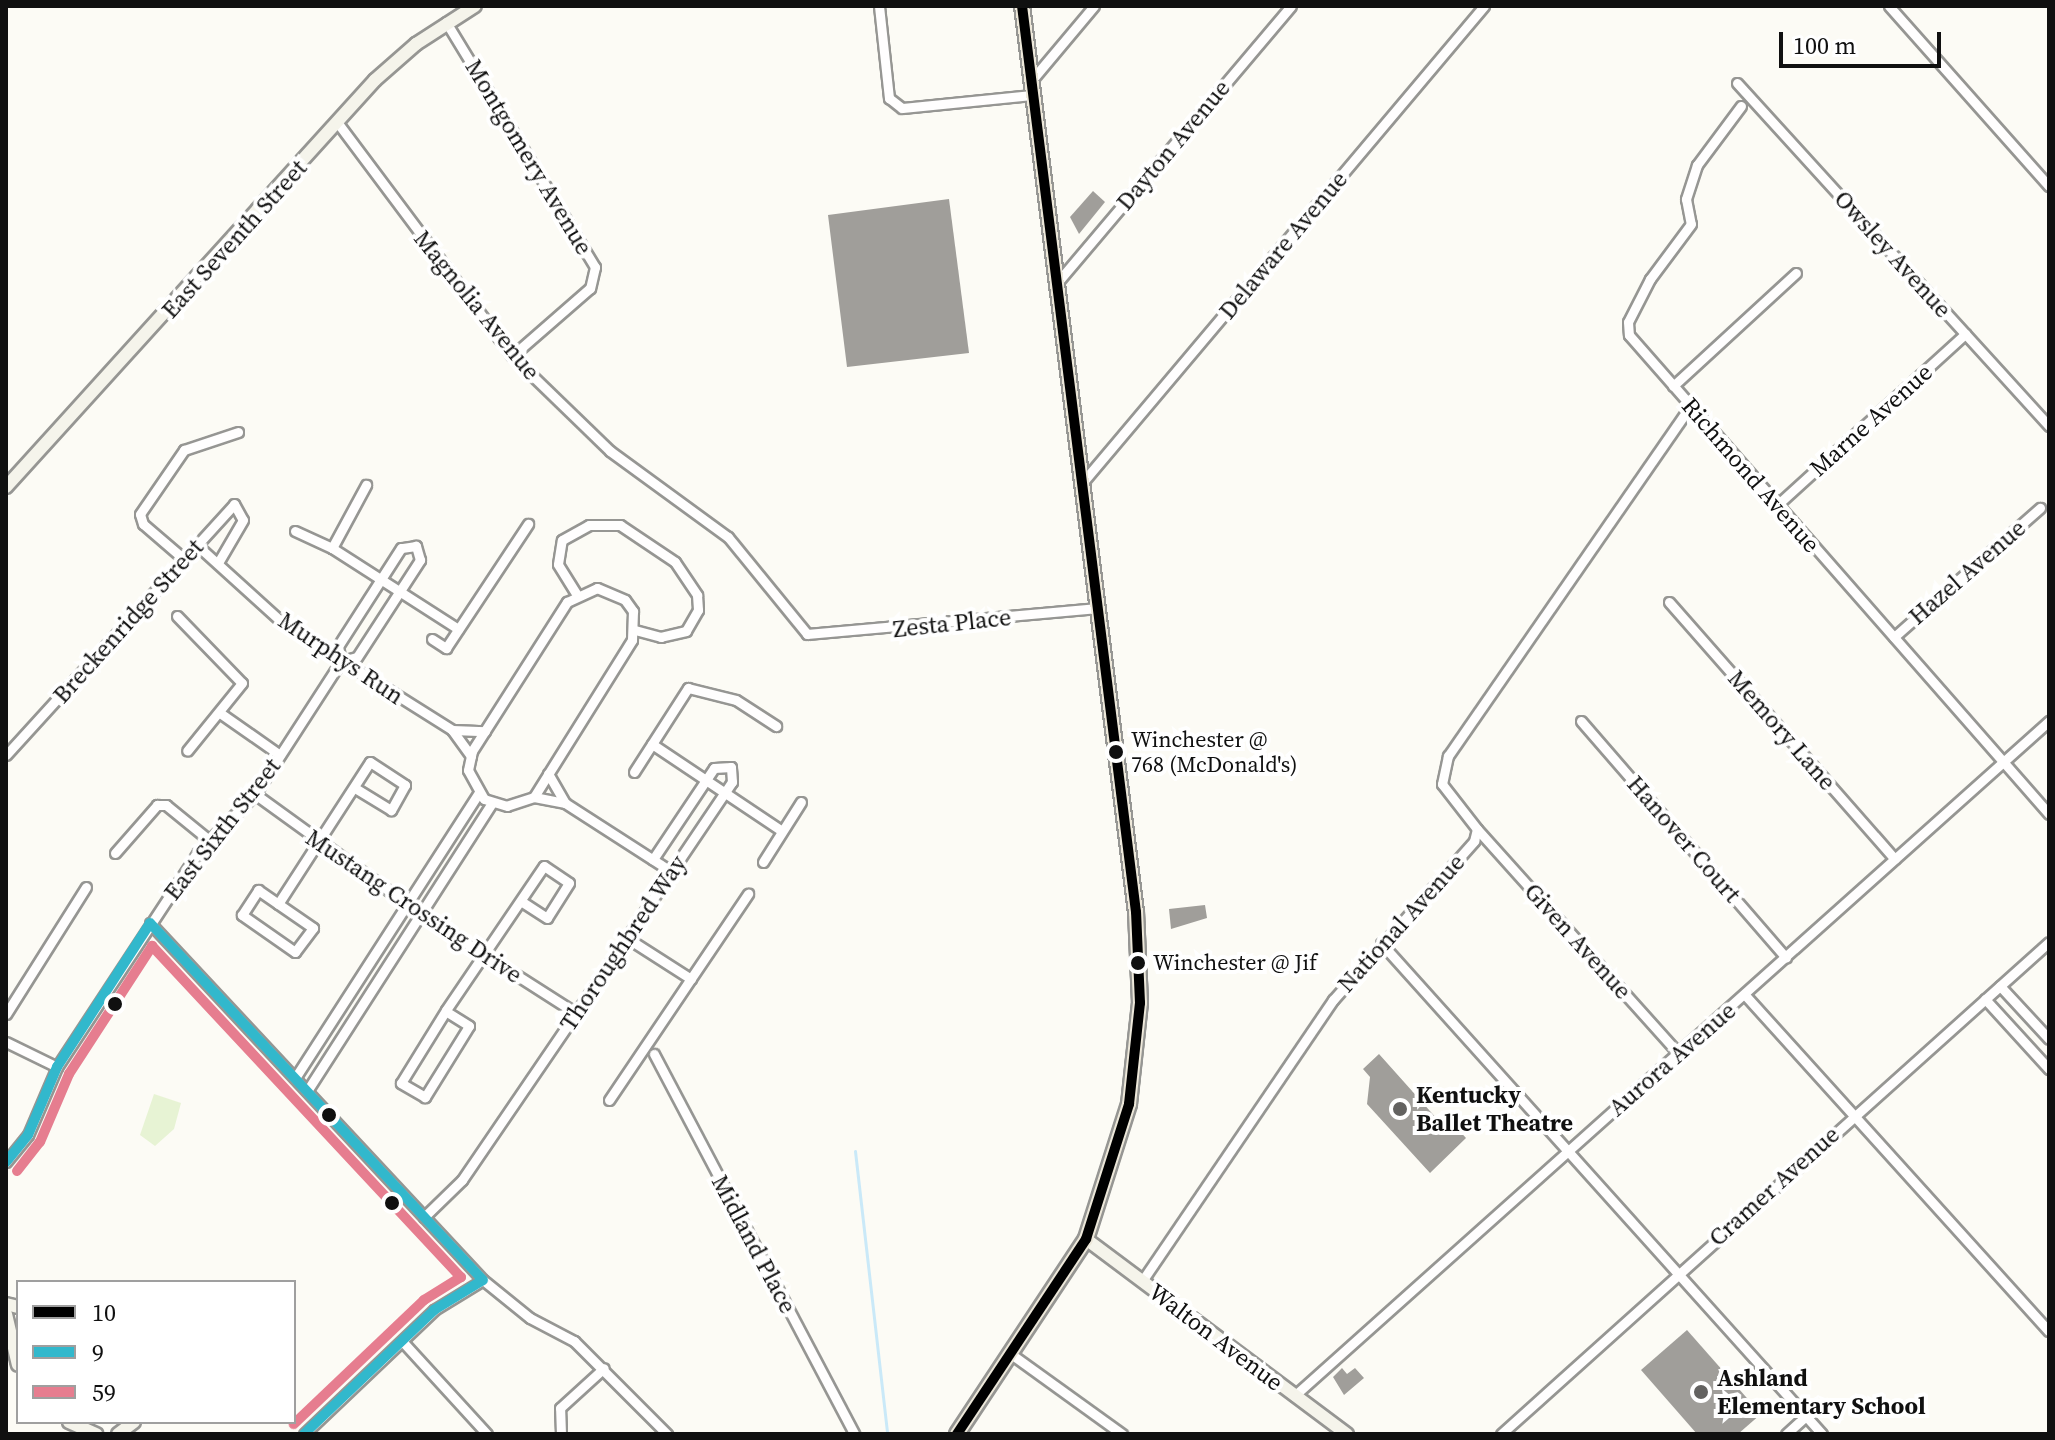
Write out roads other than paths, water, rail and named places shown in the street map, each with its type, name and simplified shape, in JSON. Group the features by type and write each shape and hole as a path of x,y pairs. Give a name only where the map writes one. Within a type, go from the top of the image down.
{"main road":[{"path":"957,1434 1086,1239 1129,1104 1140,1003 1136,912 1022,6"}],"street":[{"name":"East Seventh Street","path":"6,486 395,61 446,22 475,6"},
{"path":"879,6 889,98 902,108 1031,88 1094,6"},
{"name":"Dayton Avenue","path":"1056,284 1291,6"},
{"name":"Delaware Avenue","path":"1082,483 1484,6"},
{"path":"1889,6 2049,186"},
{"name":"Montgomery Avenue","path":"446,22 595,267 590,288 512,356"},
{"name":"Owsley Avenue","path":"1737,83 2049,426"},
{"name":"Richmond Avenue","path":"1741,106 1697,165 1686,199 1691,224 1673,244 1628,322 1629,335 2001,763 2049,814"},
{"name":"Magnolia Avenue","path":"337,122 512,356 610,451 728,537 807,634"},
{"path":"1673,386 1796,273"},
{"name":"Marne Avenue","path":"1776,506 1965,334"},
{"name":"National Avenue","path":"1142,1281 1311,1029 1381,943 1472,845 1477,829 1442,784 1448,756 1690,407"},
{"path":"185,560 143,524 140,514 184,450 238,432"},
{"path":"332,548 366,485"},
{"name":"Breckenridge Street","path":"6,755 199,547 225,507 238,506 243,520 219,561"},
{"name":"Hazel Avenue","path":"1894,637 2040,508"},
{"path":"432,639 446,648 528,524"},
{"path":"577,595 558,564 562,540 589,525 620,525 675,562 697,595 698,610 686,631 661,637 634,630"},
{"path":"295,531 332,548 458,629"},
{"name":"East Sixth Street","path":"6,1162 28,1135 57,1067 150,923 209,840 255,794 341,661 357,657 420,560 416,546 401,548 381,578 338,646 341,661"},
{"name":"Murphys Run","path":"199,547 219,561 284,624 452,730 471,756"},
{"path":"534,797 634,630 633,611 612,592 597,588 577,595 476,744 468,770 479,793 492,803 517,805 534,797 565,803 672,872"},
{"name":"Memory Lane","path":"1669,602 1895,859"},
{"name":"Zesta Place","path":"807,634 1098,608"},
{"path":"177,616 242,683 187,751"},
{"path":"634,772 688,688 736,700 776,726"},
{"path":"220,713 280,755"},
{"name":"Hanover Court","path":"1581,721 1786,958"},
{"name":"Aurora Avenue","path":"1294,1396 2049,721"},
{"path":"452,730 485,731"},
{"path":"652,744 782,831"},
{"path":"278,904 370,762 405,785 391,810 355,788"},
{"path":"705,780 717,765 731,767 734,777 725,793"},
{"path":"548,774 565,803"},
{"name":"Thoroughbred Way","path":"653,859 705,780"},
{"path":"295,1078 479,793"},
{"name":"Thoroughbred Way","path":"424,1217 462,1180 725,793"},
{"name":"Mustang Crossing Drive","path":"255,794 318,843 421,914 576,1013"},
{"path":"763,862 801,802"},
{"path":"307,1091 492,803"},
{"path":"115,853 157,805 166,805 209,840"},
{"name":"Given Avenue","path":"1477,829 1679,1054"},
{"path":"447,1012 469,1026 425,1097 401,1083 447,1012 544,866 569,883 547,918 521,901"},
{"path":"6,1014 86,887"},
{"path":"258,890 278,904 313,928 295,952 242,915 258,890"},
{"path":"609,1100 748,894"},
{"path":"150,923 483,1280 604,1368 667,1434"},
{"path":"627,938 691,979"},
{"name":"Cramer Avenue","path":"1501,1434 2049,942"},
{"path":"1381,943 1822,1434"},
{"path":"2000,986 2049,1039"},
{"path":"1745,995 2049,1331"},
{"path":"1985,999 2049,1069"},
{"path":"2022,1039 2037,1026"},
{"path":"6,1042 57,1067"},
{"name":"Midland Place","path":"654,1054 854,1434"},
{"name":"Walton Avenue","path":"1086,1239 1347,1434"},
{"path":"308,1433 434,1310 483,1280"},
{"path":"6,1314 16,1356"},
{"path":"11,1334 16,1322"},
{"path":"402,1341 487,1434"},
{"path":"1011,1354 1122,1434"},
{"path":"561,1434 560,1408 604,1368"},
{"path":"1786,1434 1806,1416"},
{"path":"74,1424 96,1434"}],"waterway":[{"path":"855,1151 887,1434"}],"place":[{"name":"Winchester @ 768 (McDonald's)","path":"1116,752"},
{"name":"Winchester @ Jif","path":"1138,963"},
{"name":"Kentucky Ballet Theatre","path":"1400,1109"},
{"name":"Ashland Elementary School","path":"1701,1392"}]}
